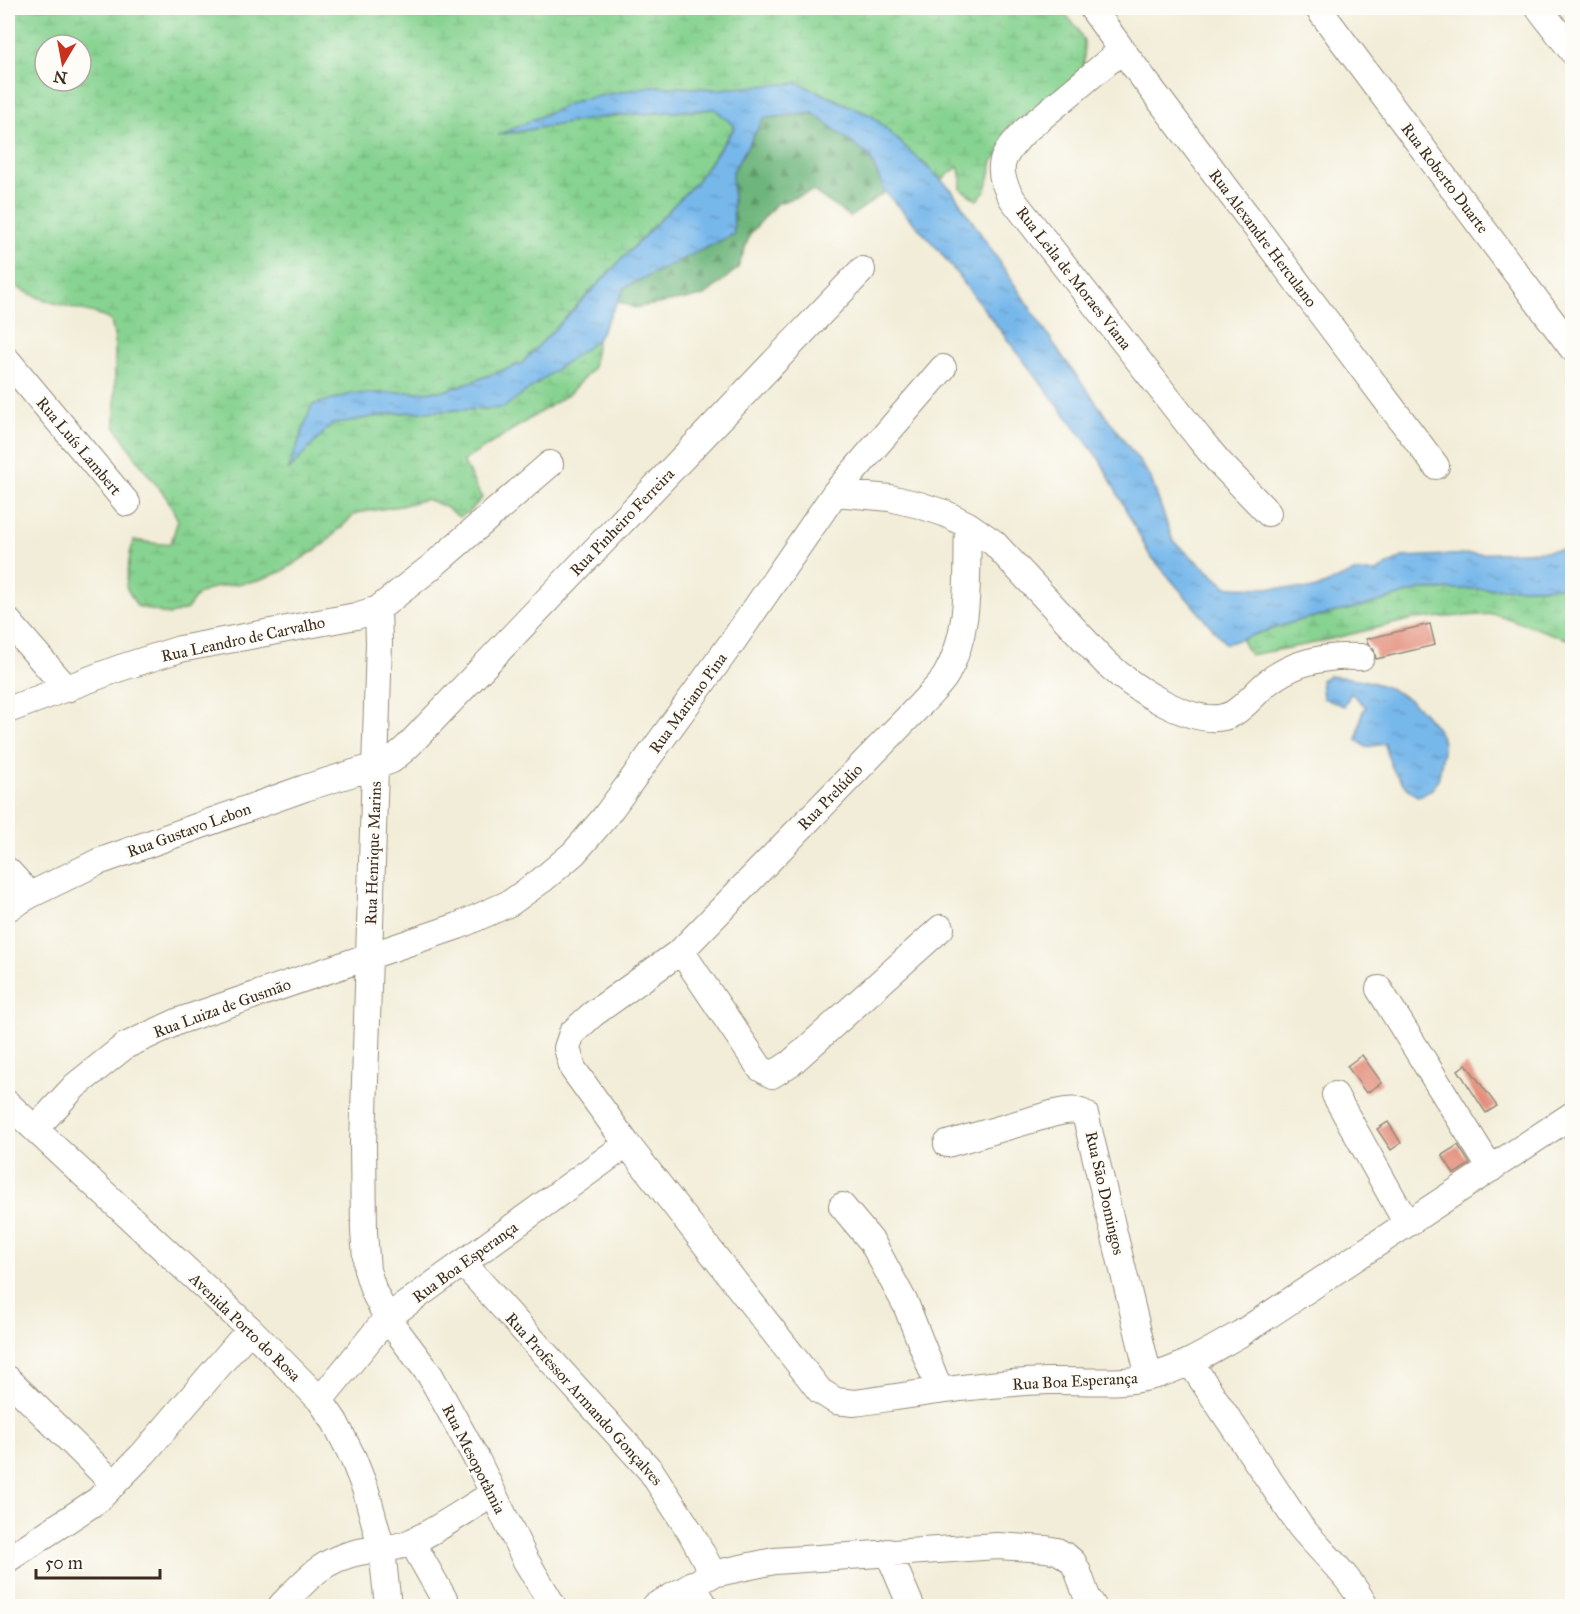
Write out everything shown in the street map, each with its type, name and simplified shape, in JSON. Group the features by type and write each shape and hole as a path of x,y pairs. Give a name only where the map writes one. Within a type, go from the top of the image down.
{"street":[{"name":"Rua Alexandre Herculano","path":"1092,8 1436,466"},
{"name":"Rua Roberto Duarte","path":"1318,8 1572,348"},
{"path":"1539,8 1572,51"},
{"name":"Rua Leila de Moraes Viana","path":"1122,50 1012,144 1001,165 1004,186 1199,438 1268,513"},
{"name":"Rua Pinheiro Ferreira","path":"376,766 392,760 407,747 862,270"},
{"name":"Rua Luís Lambert","path":"8,361 127,503"},
{"name":"Rua Mariano Pina","path":"369,955 413,942 510,903 574,853 605,817 636,775 733,641 835,493 943,368"},
{"path":"378,609 430,568 550,465"},
{"path":"835,493 890,498 944,513 968,525 994,543 1123,679 1162,702 1194,715 1210,718 1233,713 1268,682 1310,661 1339,656 1361,657"},
{"name":"Rua Prelúdio","path":"593,1014 681,951 922,703 945,676 961,640 965,617 968,525"},
{"name":"Rua Henrique Marins","path":"378,609 376,766 363,1144 363,1232 367,1270 374,1292 387,1318"},
{"name":"Rua Leandro de Carvalho","path":"8,710 120,668 180,649 344,618 378,609"},
{"path":"8,621 67,689"},
{"name":"Rua Gustavo Lebon","path":"8,908 98,862 305,788 376,766"},
{"path":"8,871 30,895"},
{"path":"681,951 760,1068 772,1075 791,1063 941,928"},
{"name":"Rua Luiza de Gusmão","path":"35,1129 75,1086 125,1046 179,1021 369,955"},
{"path":"1379,989 1491,1169"},
{"name":"Rua Boa Esperança","path":"593,1014 572,1033 567,1048 573,1069 627,1144 803,1369 828,1397 836,1401 854,1403 940,1391 1049,1381 1123,1381 1149,1377 1190,1362 1240,1334 1572,1115"},
{"path":"1335,1095 1407,1224"},
{"name":"Avenida Porto do Rosa","path":"8,1104 250,1329 320,1400 335,1422 366,1491 381,1550 388,1606"},
{"name":"Rua São Domingos","path":"947,1144 1055,1113 1079,1110 1085,1114 1149,1377"},
{"name":"Rua Boa Esperança","path":"320,1400 387,1318 627,1144"},
{"path":"842,1206 873,1242 906,1305 940,1391"},
{"name":"Rua Professor Armando Gonçalves","path":"464,1263 651,1471 691,1533 702,1579 705,1606"},
{"name":"Rua Mesopotâmia","path":"387,1318 430,1375 476,1458 525,1559 553,1606"},
{"path":"8,1559 98,1500 144,1453 250,1329"},
{"path":"1190,1362 1300,1526 1318,1549 1352,1583 1365,1606"},
{"path":"8,1379 114,1484"},
{"path":"281,1606 323,1565 340,1557 412,1542 493,1494"},
{"path":"412,1542 448,1606"},
{"path":"656,1606 702,1579 774,1561 997,1546 1057,1551 1072,1562 1093,1606"},
{"path":"888,1552 911,1606"}],"green space":[{"path":"8,8 1060,8 1077,28 1084,41 1084,67 993,161 986,190 977,200 961,189 961,175 958,167 941,180 872,116 719,89 651,86 502,134 610,116 715,109 735,126 697,181 521,364 445,391 352,394 312,405 289,470 331,424 396,413 503,408 597,340 593,368 569,394 463,461 482,498 469,512 459,517 444,506 426,499 401,506 356,513 323,545 283,571 257,581 215,587 198,594 187,609 169,615 137,606 126,587 134,540 159,544 171,543 178,520 166,497 115,426 115,340 111,321 95,313 62,305 8,282"},
{"path":"814,113 870,157 885,192 850,217 813,191 776,204 750,234 738,268 704,296 634,308 617,301 625,287 734,234 732,173 764,118"},
{"path":"1572,587 1572,641 1495,614 1413,619 1315,643 1250,655 1241,639 1296,621 1364,606 1419,590"}],"water":[{"path":"798,83 872,116 951,189 1060,353 1150,476 1173,541 1227,587 1314,589 1354,572 1376,572 1402,557 1572,548 1572,587 1419,590 1364,606 1296,621 1226,644 1149,554 1100,460 937,248 885,192 870,157 813,113 764,118 732,173 734,234 625,287 597,340 503,408 396,413 332,424 288,471 312,405 352,394 445,391 521,364 697,181 735,127 715,109 610,116 498,135 578,100 651,86 719,89"},
{"path":"1328,676 1357,679 1384,686 1409,699 1430,720 1440,734 1443,747 1439,776 1430,791 1417,796 1405,785 1392,767 1385,744 1366,747 1357,740 1362,713 1366,707 1351,693 1344,706 1323,698 1321,680"}],"building":[{"path":"1430,624 1435,645 1376,659 1374,650 1366,639"},
{"path":"1362,1055 1382,1083 1366,1093 1347,1066"},
{"path":"1466,1064 1497,1106 1486,1113 1458,1070"},
{"path":"1388,1122 1401,1143 1391,1150 1377,1129"},
{"path":"1458,1145 1470,1164 1454,1174 1442,1155"}]}
